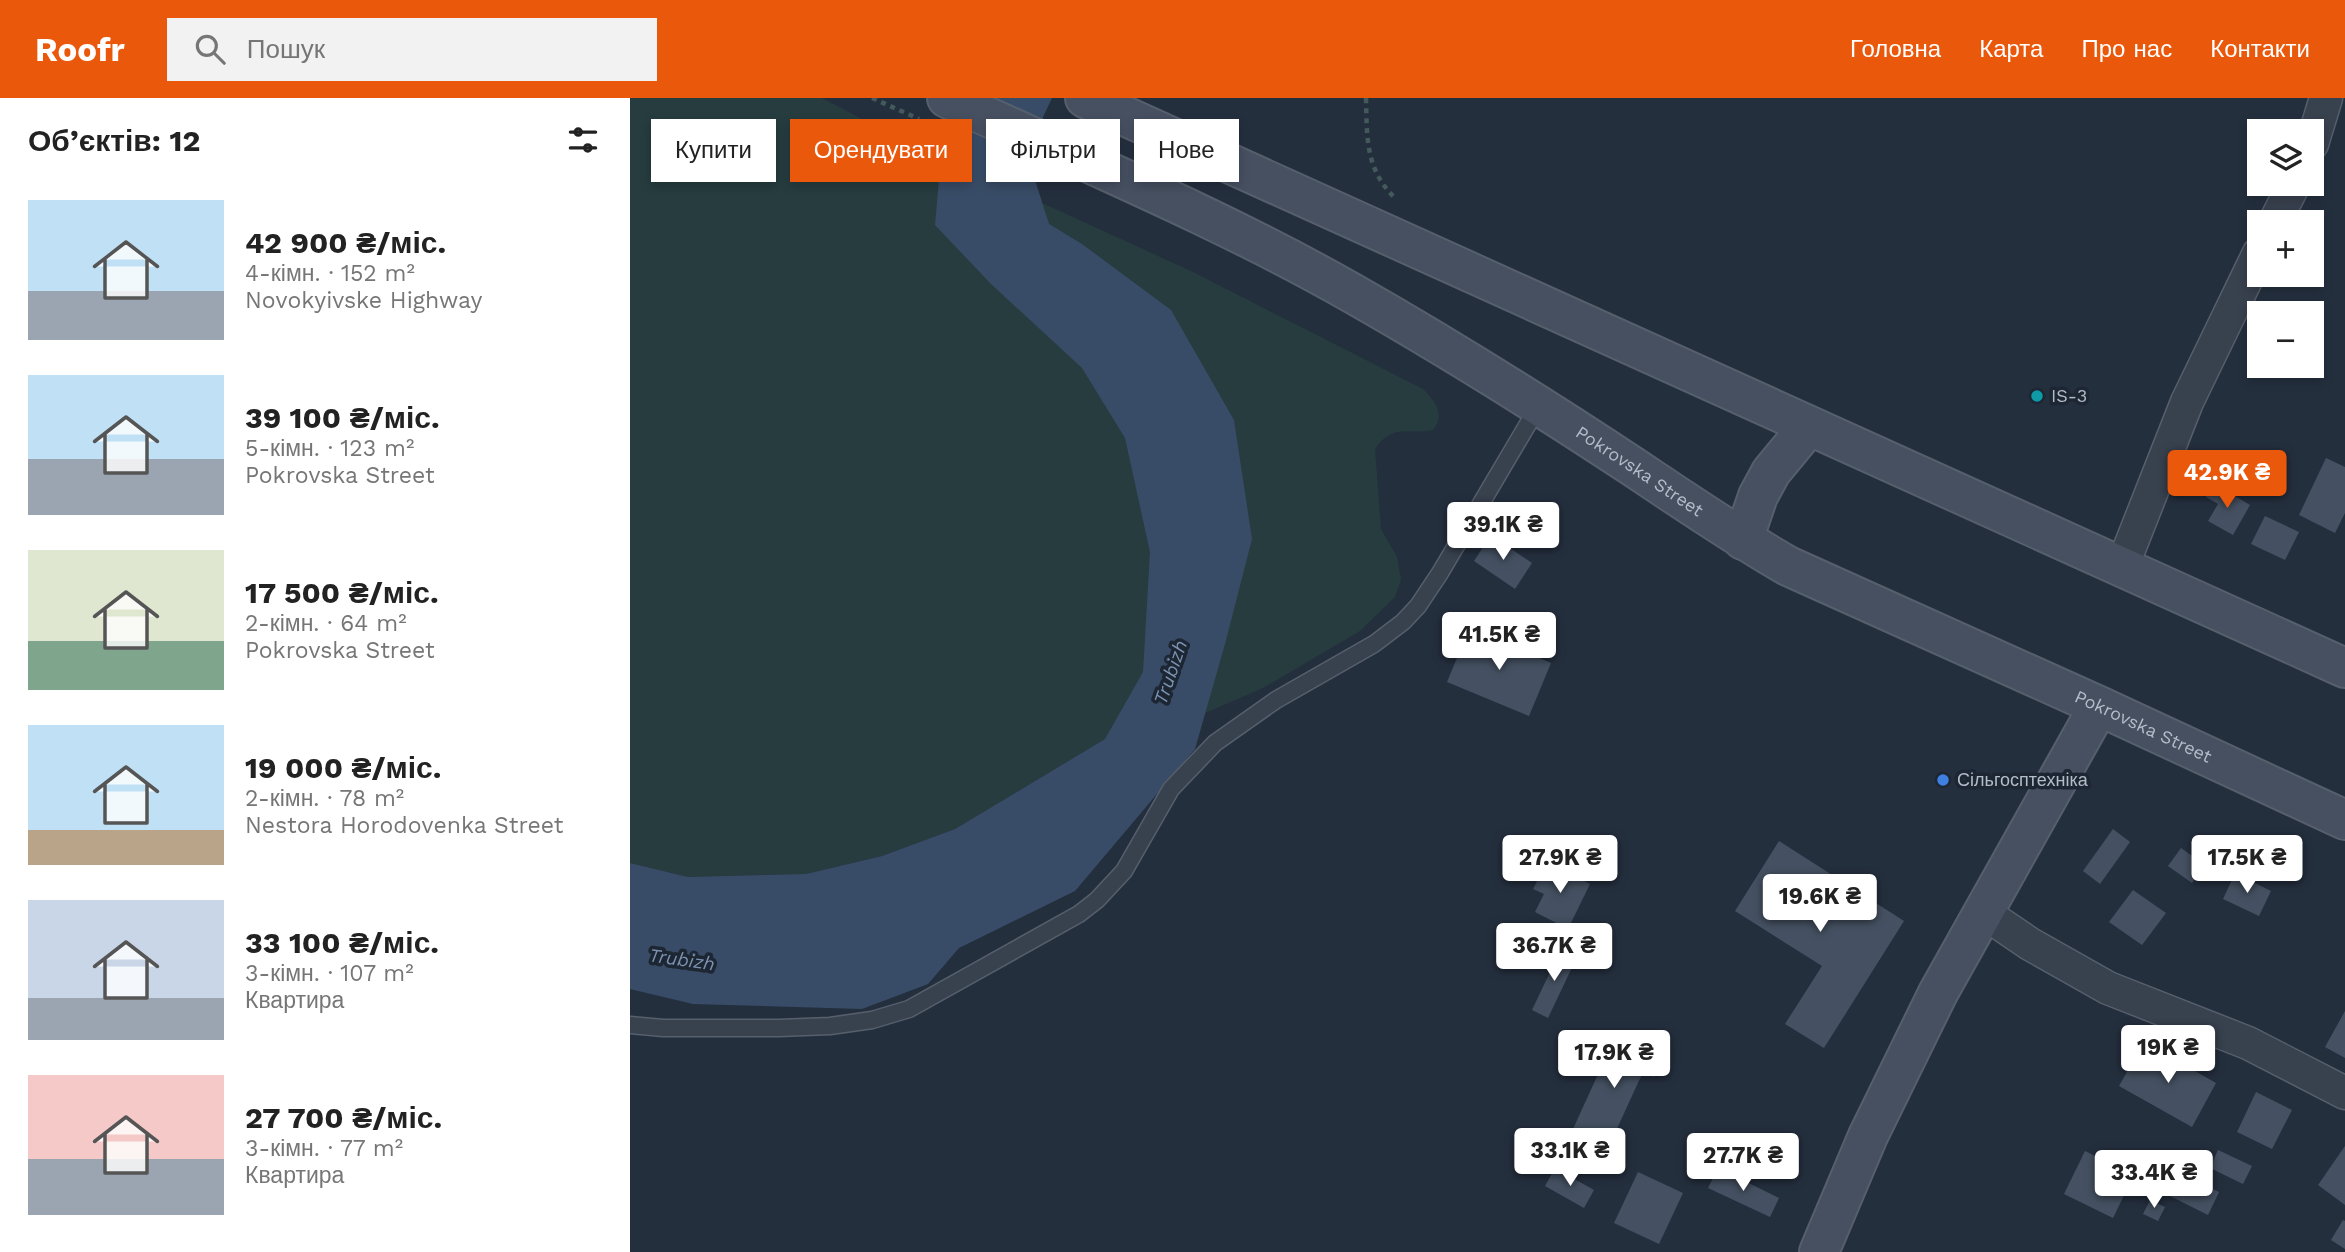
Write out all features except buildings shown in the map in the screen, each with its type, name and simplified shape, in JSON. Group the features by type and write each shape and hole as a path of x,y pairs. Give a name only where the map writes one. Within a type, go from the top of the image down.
{"main road":[{"name":"Pokrovska Street","path":"947,98 1186,209 1352,293 1788,566 2345,820"},
{"path":"1085,98 2345,668"},
{"path":"1743,540 1758,496 1771,472 1809,426"},
{"path":"1819,1252 1900,1067 1938,993 2099,706"}],"street":[{"path":"2320,119 2326,98"},
{"path":"2122,567 2188,402 2247,278"},
{"path":"1983,912 2030,944 2108,988 2248,1043 2345,1093"}],"lane":[{"path":"630,1025 663,1028 779,1028 830,1026 872,1020 909,1009 935,996 1079,914 1097,900 1124,871 1171,789 1215,743 1276,700 1374,644 1403,622 1418,606 1538,407"}],"green space":[{"path":"630,98 822,98 862,119 790,119 790,182 972,182 972,171 986,177 986,182 997,182 1193,272 1423,389 1435,403 1439,419 1433,430 1395,433 1375,449 1381,529 1397,557 1401,579 1395,597 1360,631 1263,688 1189,720 1105,739 955,829 882,856 806,874 688,877 630,863"}],"water":[{"name":"Trubizh","path":"957,98 1052,98 1043,119 986,119 986,182 1036,182 1049,224 1082,244 1171,310 1234,420 1252,539 1195,749 1075,891 959,948 928,984 862,1009 693,1004 630,989 630,863 688,877 806,874 882,856 955,829 1105,739 1143,672 1150,552 1125,438 1082,368 991,284 935,225 939,182 972,182 972,119 951,119"}],"place":[{"name":"IS-3","path":"2037,396"},
{"name":"Сільгосптехніка","path":"1943,780"}]}
